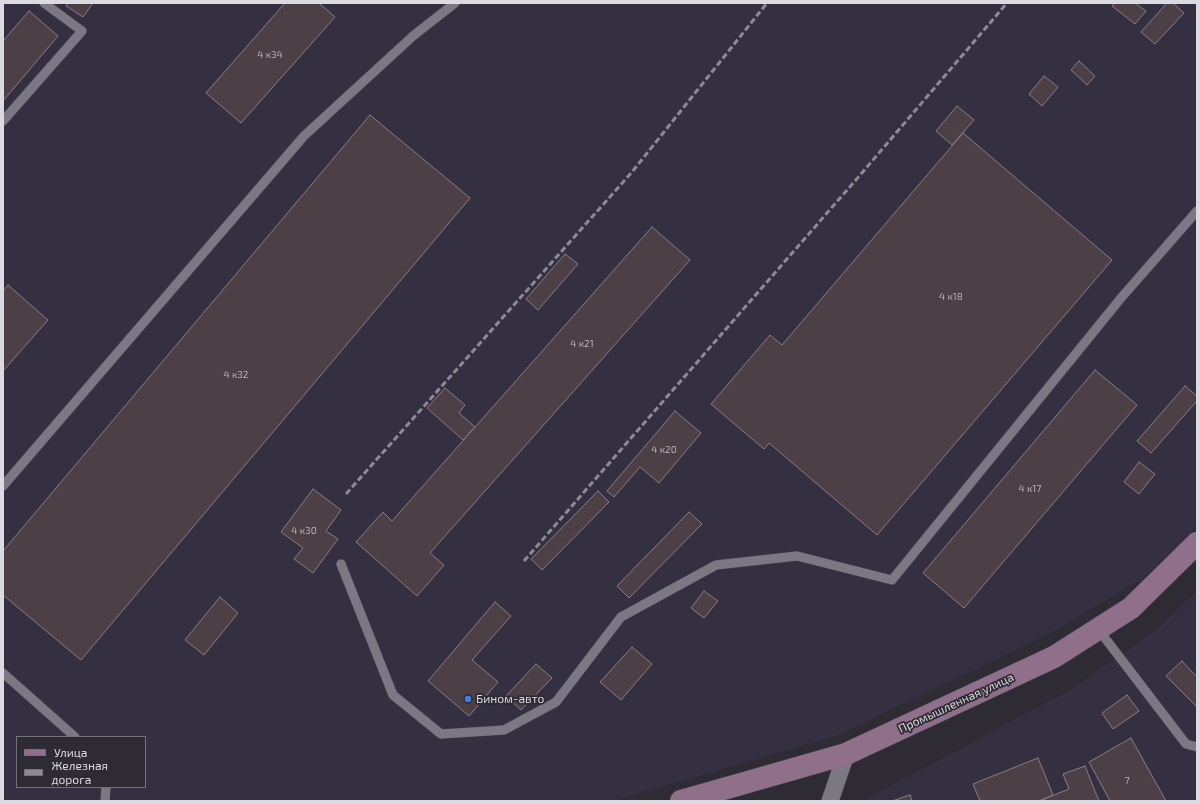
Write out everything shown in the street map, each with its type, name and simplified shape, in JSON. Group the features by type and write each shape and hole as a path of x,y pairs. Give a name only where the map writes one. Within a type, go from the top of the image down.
{"main road":[{"name":"Промышленная улица","path":"681,801 846,754 1054,657 1131,608 1197,543"}],"street":[{"path":"830,801 846,754"}],"lane":[{"path":"3,120 82,31 44,3"},
{"path":"3,486 304,136 413,36 455,3"},
{"path":"341,564 393,695 441,734 504,730 556,702 621,618 716,565 797,556 892,580 1121,298 1197,211"},
{"path":"1098,629 1186,744 1197,747"},
{"path":"3,674 74,736"},
{"path":"105,801 106,788"}],"shaded area":[{"path":"3,3 1197,3 1197,527 1142,579 1054,631 839,735 613,801 3,801"},
{"path":"1197,591 1197,801 863,801 1072,689 1155,631"}],"building":[{"path":"68,3 93,3 83,17 66,6"},
{"path":"285,3 319,3 335,17 241,123 206,93"},
{"path":"1115,3 1135,3 1146,11 1135,24 1112,6"},
{"path":"1167,3 1173,3 1184,13 1155,44 1141,32"},
{"path":"29,11 58,36 3,101 3,41"},
{"path":"1079,61 1095,76 1087,85 1071,70"},
{"path":"1044,76 1058,87 1042,106 1029,94"},
{"path":"957,106 974,120 952,145 936,131"},
{"path":"370,115 470,198 81,660 3,595 3,551"},
{"path":"963,133 1112,260 877,535 769,443 764,449 711,404 770,335 782,345"},
{"path":"652,227 690,260 430,553 444,565 417,596 356,542 383,512 392,521"},
{"path":"565,254 578,264 538,310 526,299"},
{"path":"8,285 48,320 3,371 3,291"},
{"path":"1095,370 1137,405 964,608 923,573"},
{"path":"1185,386 1197,396 1197,401 1151,453 1137,441"},
{"path":"445,388 465,405 459,413 475,427 463,440 427,408"},
{"path":"675,411 701,433 659,483 640,467 614,497 607,491"},
{"path":"1139,462 1155,474 1139,494 1124,482"},
{"path":"313,489 341,510 326,531 338,539 313,573 294,559 303,548 281,532"},
{"path":"598,491 609,502 542,570 531,559"},
{"path":"689,512 702,524 629,598 617,586"},
{"path":"704,591 718,601 704,618 691,608"},
{"path":"220,597 238,613 204,655 185,640"},
{"path":"495,602 511,616 472,660 498,682 469,716 428,681"},
{"path":"632,647 652,664 621,700 600,682"},
{"path":"1182,661 1197,677 1196,706 1166,676"},
{"path":"536,664 552,678 521,710 506,696"},
{"path":"1127,695 1139,711 1113,729 1102,713"},
{"path":"1131,738 1166,801 1110,801 1089,762"},
{"path":"1038,758 1053,795 1039,801 980,801 973,784"},
{"path":"1085,766 1099,801 1039,801 1069,789 1063,774"},
{"path":"910,795 912,801 892,801"}],"railway":[{"path":"346,494 632,172 767,3"},
{"path":"524,561 861,174 1007,3"}],"place":[{"name":"Бином-авто","path":"468,699"}]}
